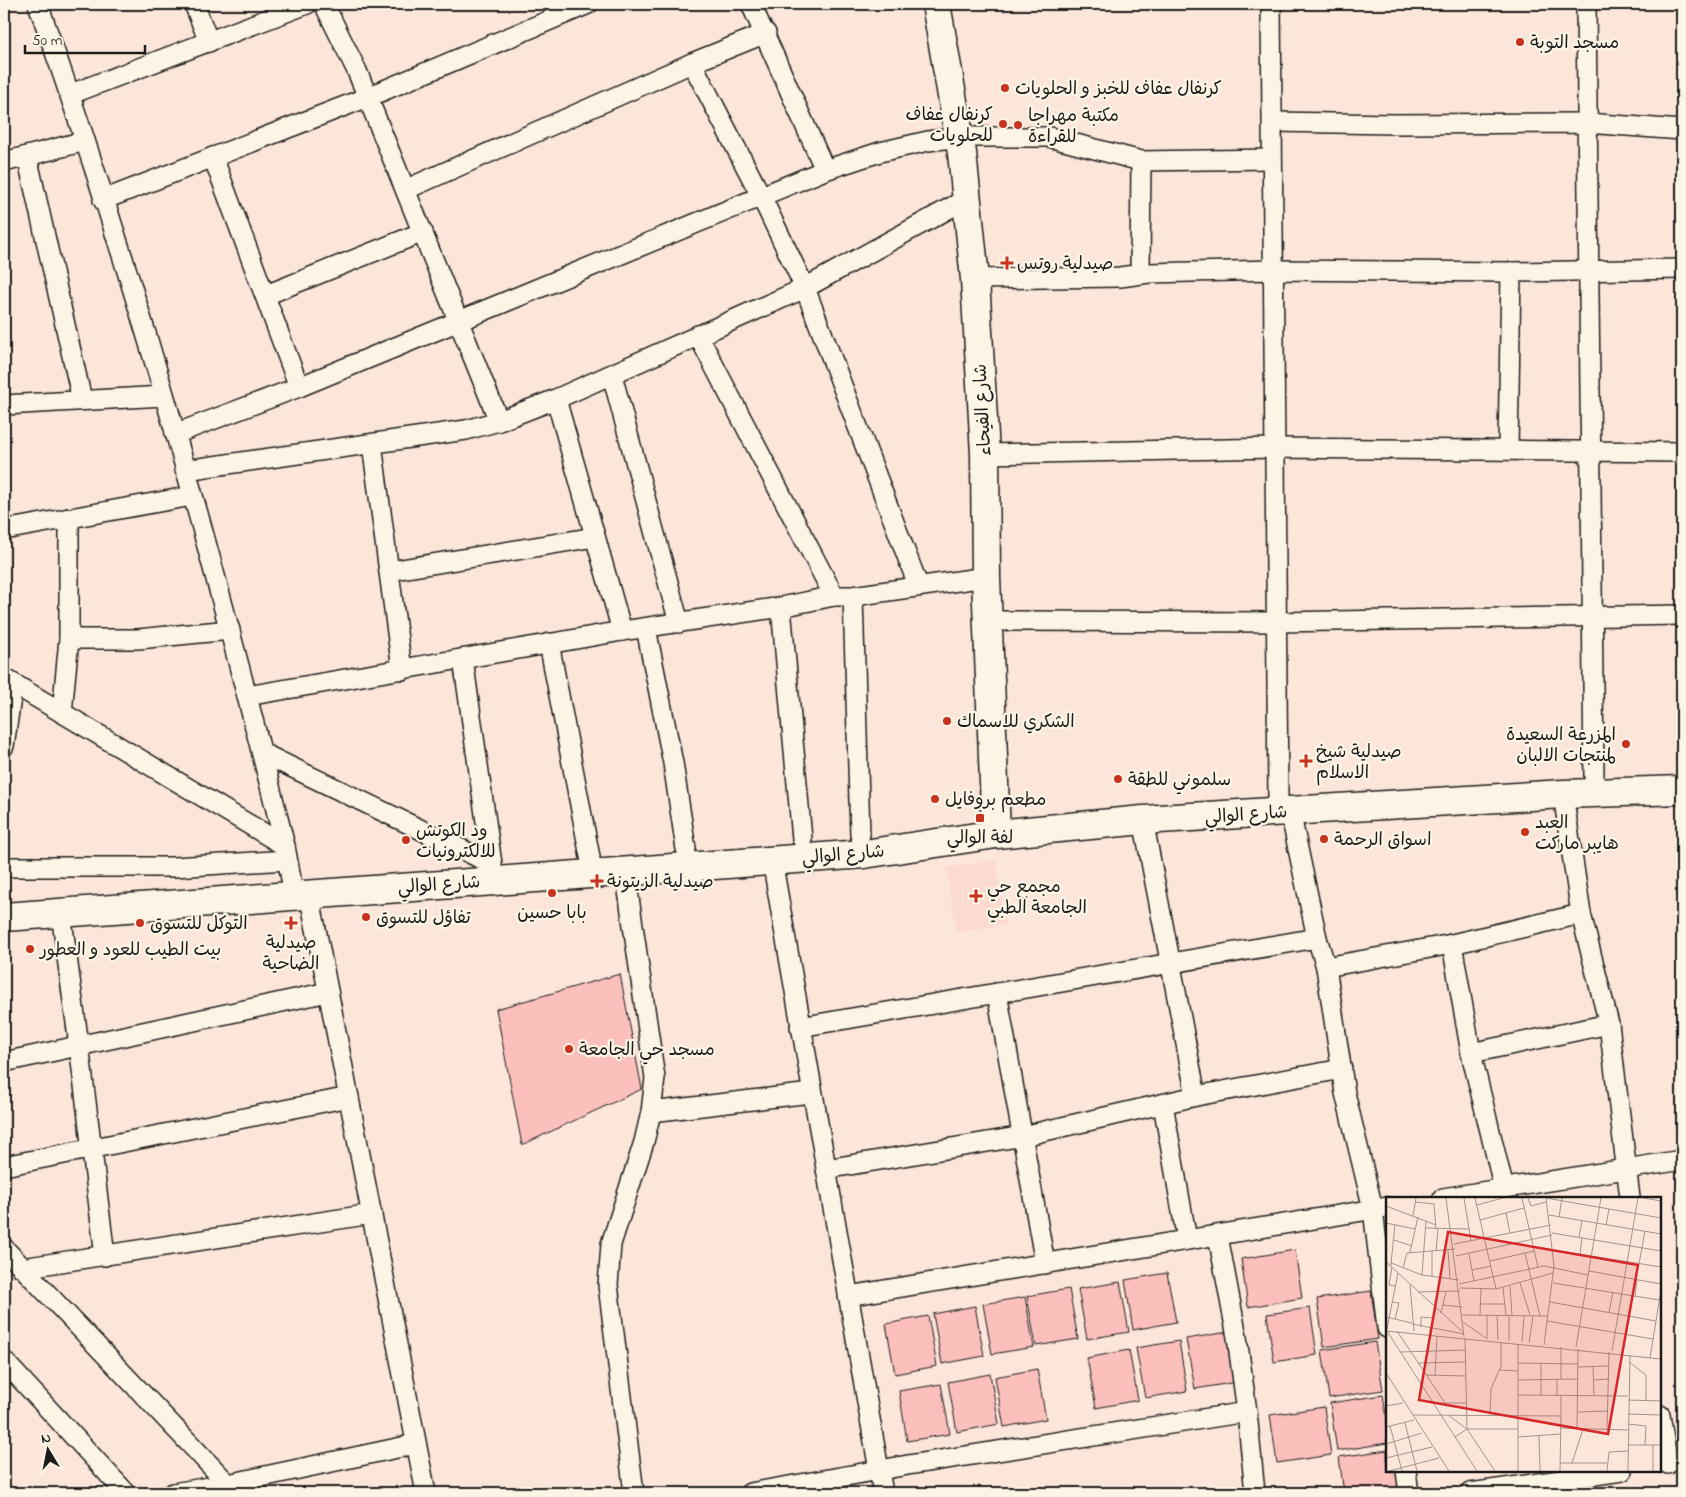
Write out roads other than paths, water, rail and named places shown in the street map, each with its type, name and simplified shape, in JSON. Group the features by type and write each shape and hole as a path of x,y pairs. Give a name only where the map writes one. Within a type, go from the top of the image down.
{"street":[{"path":"38,4 70,94 164,396 230,630 293,869 328,992 426,1493"},
{"path":"194,4 209,42"},
{"path":"70,94 307,4"},
{"path":"324,4 358,71 499,421"},
{"path":"103,200 368,97 588,4"},
{"path":"751,4 825,170"},
{"name":"شارع الفيحاء","path":"936,4 960,137 968,198 975,279 985,454 986,577 995,827"},
{"path":"1271,4 1273,122 1271,160 1274,270 1277,622 1284,804 1326,967 1345,1093 1380,1208 1386,1311"},
{"path":"1586,4 1594,778"},
{"path":"407,189 692,63 766,34"},
{"path":"692,63 761,196 805,288 918,585"},
{"path":"1273,122 1394,124 1586,122 1682,130"},
{"path":"174,434 299,387 825,170 880,152 928,141 960,137 1049,138 1141,161 1271,160"},
{"path":"4,162 85,141"},
{"path":"27,156 82,400"},
{"path":"214,157 299,387"},
{"path":"1140,273 1141,161"},
{"path":"185,470 466,430 499,421 612,375 805,288 968,198"},
{"path":"266,295 423,232"},
{"path":"975,279 1120,277 1140,273 1274,270 1511,272 1589,269 1682,269"},
{"path":"1508,449 1511,272"},
{"path":"698,335 834,596"},
{"path":"612,375 679,623"},
{"path":"4,405 164,396"},
{"path":"556,399 622,631"},
{"path":"372,444 402,670"},
{"path":"985,454 1275,448 1682,452"},
{"path":"4,530 192,496"},
{"path":"62,713 69,639 69,518"},
{"path":"389,571 595,538"},
{"path":"247,696 463,660 549,643 781,607 834,596 853,596 918,585 986,577"},
{"path":"853,596 860,835"},
{"path":"781,607 802,839"},
{"path":"989,621 1277,622 1682,615"},
{"path":"646,628 673,763 686,849"},
{"path":"69,639 138,639 230,630"},
{"path":"549,643 590,857"},
{"path":"463,660 492,864"},
{"path":"4,746 8,681 62,713 293,869"},
{"path":"262,753 492,864"},
{"name":"شارع الوالي","path":"4,917 61,913 293,869 625,870 772,860 873,853 995,827 1594,778 1682,774"},
{"name":"شارع الوالي","path":"4,900 293,869 492,864 860,835 1143,820 1284,804 1682,790"},
{"path":"1563,794 1581,914 1609,1024 1630,1197"},
{"path":"1143,820 1196,1096"},
{"path":"772,860 883,1493"},
{"path":"4,867 293,869"},
{"path":"625,870 656,1078 651,1112 611,1244 608,1285 634,1493"},
{"path":"61,913 80,1045 104,1256"},
{"path":"1326,967 1452,944 1581,914"},
{"path":"800,1027 1317,938"},
{"path":"1452,944 1471,1053 1504,1189"},
{"path":"4,1062 328,992"},
{"path":"997,992 1045,1264"},
{"path":"1471,1053 1609,1024"},
{"path":"826,1169 1023,1136 1196,1096 1342,1069"},
{"path":"651,1112 812,1093"},
{"path":"4,1166 349,1097"},
{"path":"1163,1104 1187,1240"},
{"path":"1450,1197 1682,1160"},
{"path":"848,1296 1380,1208"},
{"path":"22,1268 372,1214"},
{"path":"1218,1236 1237,1337 1256,1493"},
{"path":"4,1248 228,1484"},
{"path":"4,1361 126,1493"},
{"path":"750,1493 879,1470 1247,1412"},
{"path":"1661,1420 1670,1463"},
{"path":"173,1493 228,1484 416,1444"},
{"path":"1406,1472 1409,1493"},
{"path":"1470,1493 1615,1472"}],"place":[{"name":"مسجد التوبة","path":"1520,42"},
{"name":"كرنفال عفاف للخبز و الحلويات","path":"1005,88"},
{"name":"كرنفال عفاف للحلويات","path":"1003,124"},
{"name":"مكتبة مهراجا للقراءة","path":"1018,125"},
{"name":"صيدلية روتس","path":"1007,263"},
{"name":"الشكري للاسماك","path":"947,721"},
{"name":"المزرعة السعيدة لمنتجات الالبان","path":"1626,744"},
{"name":"صيدلية شيخ الاسلام","path":"1306,761"},
{"name":"سلموني للطقة","path":"1118,779"},
{"name":"مطعم بروفايل","path":"935,799"},
{"name":"لفة الوالي","path":"980,818"},
{"name":"العبد هايبر ماركت","path":"1525,832"},
{"name":"اسواق الرحمة","path":"1324,839"},
{"name":"ود الكوتش للالكترونيات","path":"406,840"},
{"name":"صيدلية الزيتونة","path":"597,881"},
{"name":"بابا حسين","path":"552,893"},
{"name":"مجمع حي الجامعة الطبي","path":"976,896"},
{"name":"تفاؤل للتسوق","path":"366,917"},
{"name":"التوكل للتسوق","path":"140,923"},
{"name":"صيدلية الضاحية","path":"291,923"},
{"name":"بيت الطيب للعود و العطور","path":"30,949"},
{"name":"مسجد حي الجامعة","path":"569,1049"}]}
